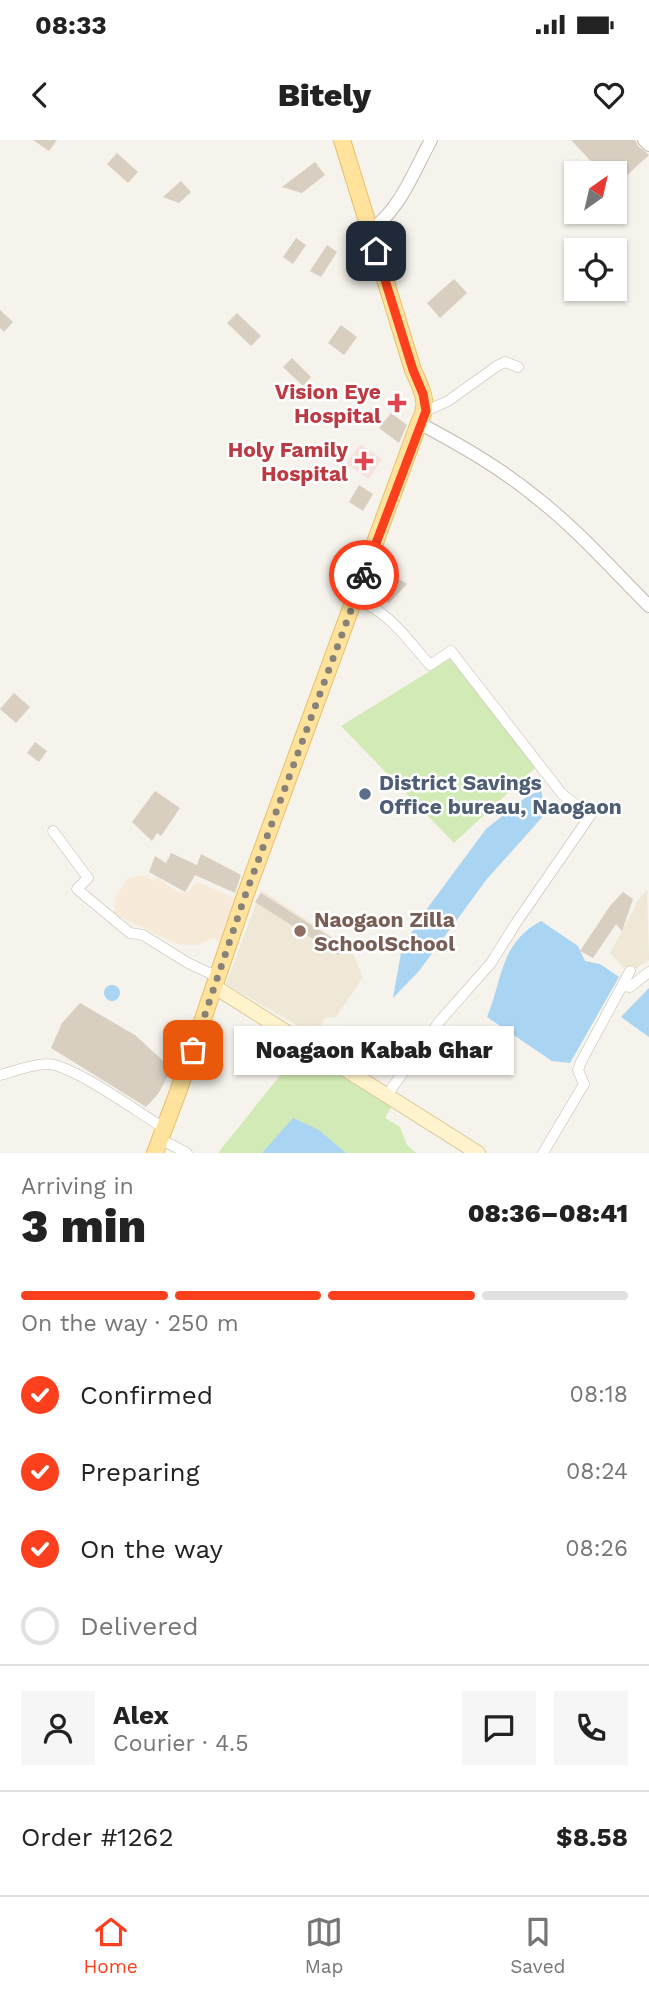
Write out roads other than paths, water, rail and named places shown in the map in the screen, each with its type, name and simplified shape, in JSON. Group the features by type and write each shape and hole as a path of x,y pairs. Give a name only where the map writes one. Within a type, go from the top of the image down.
{"main road":[{"path":"160,1140 245,896 422,417 423,394 413,370 342,140"},
{"path":"217,982 478,1153"}],"street":[{"path":"369,231 382,223 397,202 430,140"},
{"path":"644,140 649,145"},
{"path":"518,367 505,362 497,366 422,417 536,497 560,517 649,606"},
{"path":"355,599 384,614 430,665 451,651 562,793 590,816 491,963 439,1023 387,1095"},
{"path":"53,831 88,878 77,890 130,933 143,935 217,982"},
{"path":"543,1153 584,1084 578,1070 581,1062 630,971"},
{"path":"622,986 630,987 649,972"},
{"path":"0,1075 44,1064 62,1067 80,1075 160,1140 187,1153"}],"water":[{"path":"541,790 546,813 487,879 419,971 393,998 402,947 429,906 486,829 526,797"},
{"path":"541,921 578,946 585,961 600,964 619,977 570,1063 552,1061 487,1017 510,951 528,930"},
{"path":"112,985 118,987 118,999 112,1001 106,999 104,993 106,987"},
{"path":"649,988 649,1037 621,1017"},
{"path":"293,1118 319,1130 346,1153 262,1153"}],"place":[{"name":"Vision Eye Hospital","path":"397,403"},
{"name":"Holy Family Hospital","path":"364,461"},
{"name":"District Savings Office bureau, Naogaon","path":"365,794"},
{"name":"Naogaon Zilla SchoolSchool","path":"300,931"},
{"name":"Noagaon Kabab Ghar","path":"193,1050"}]}
